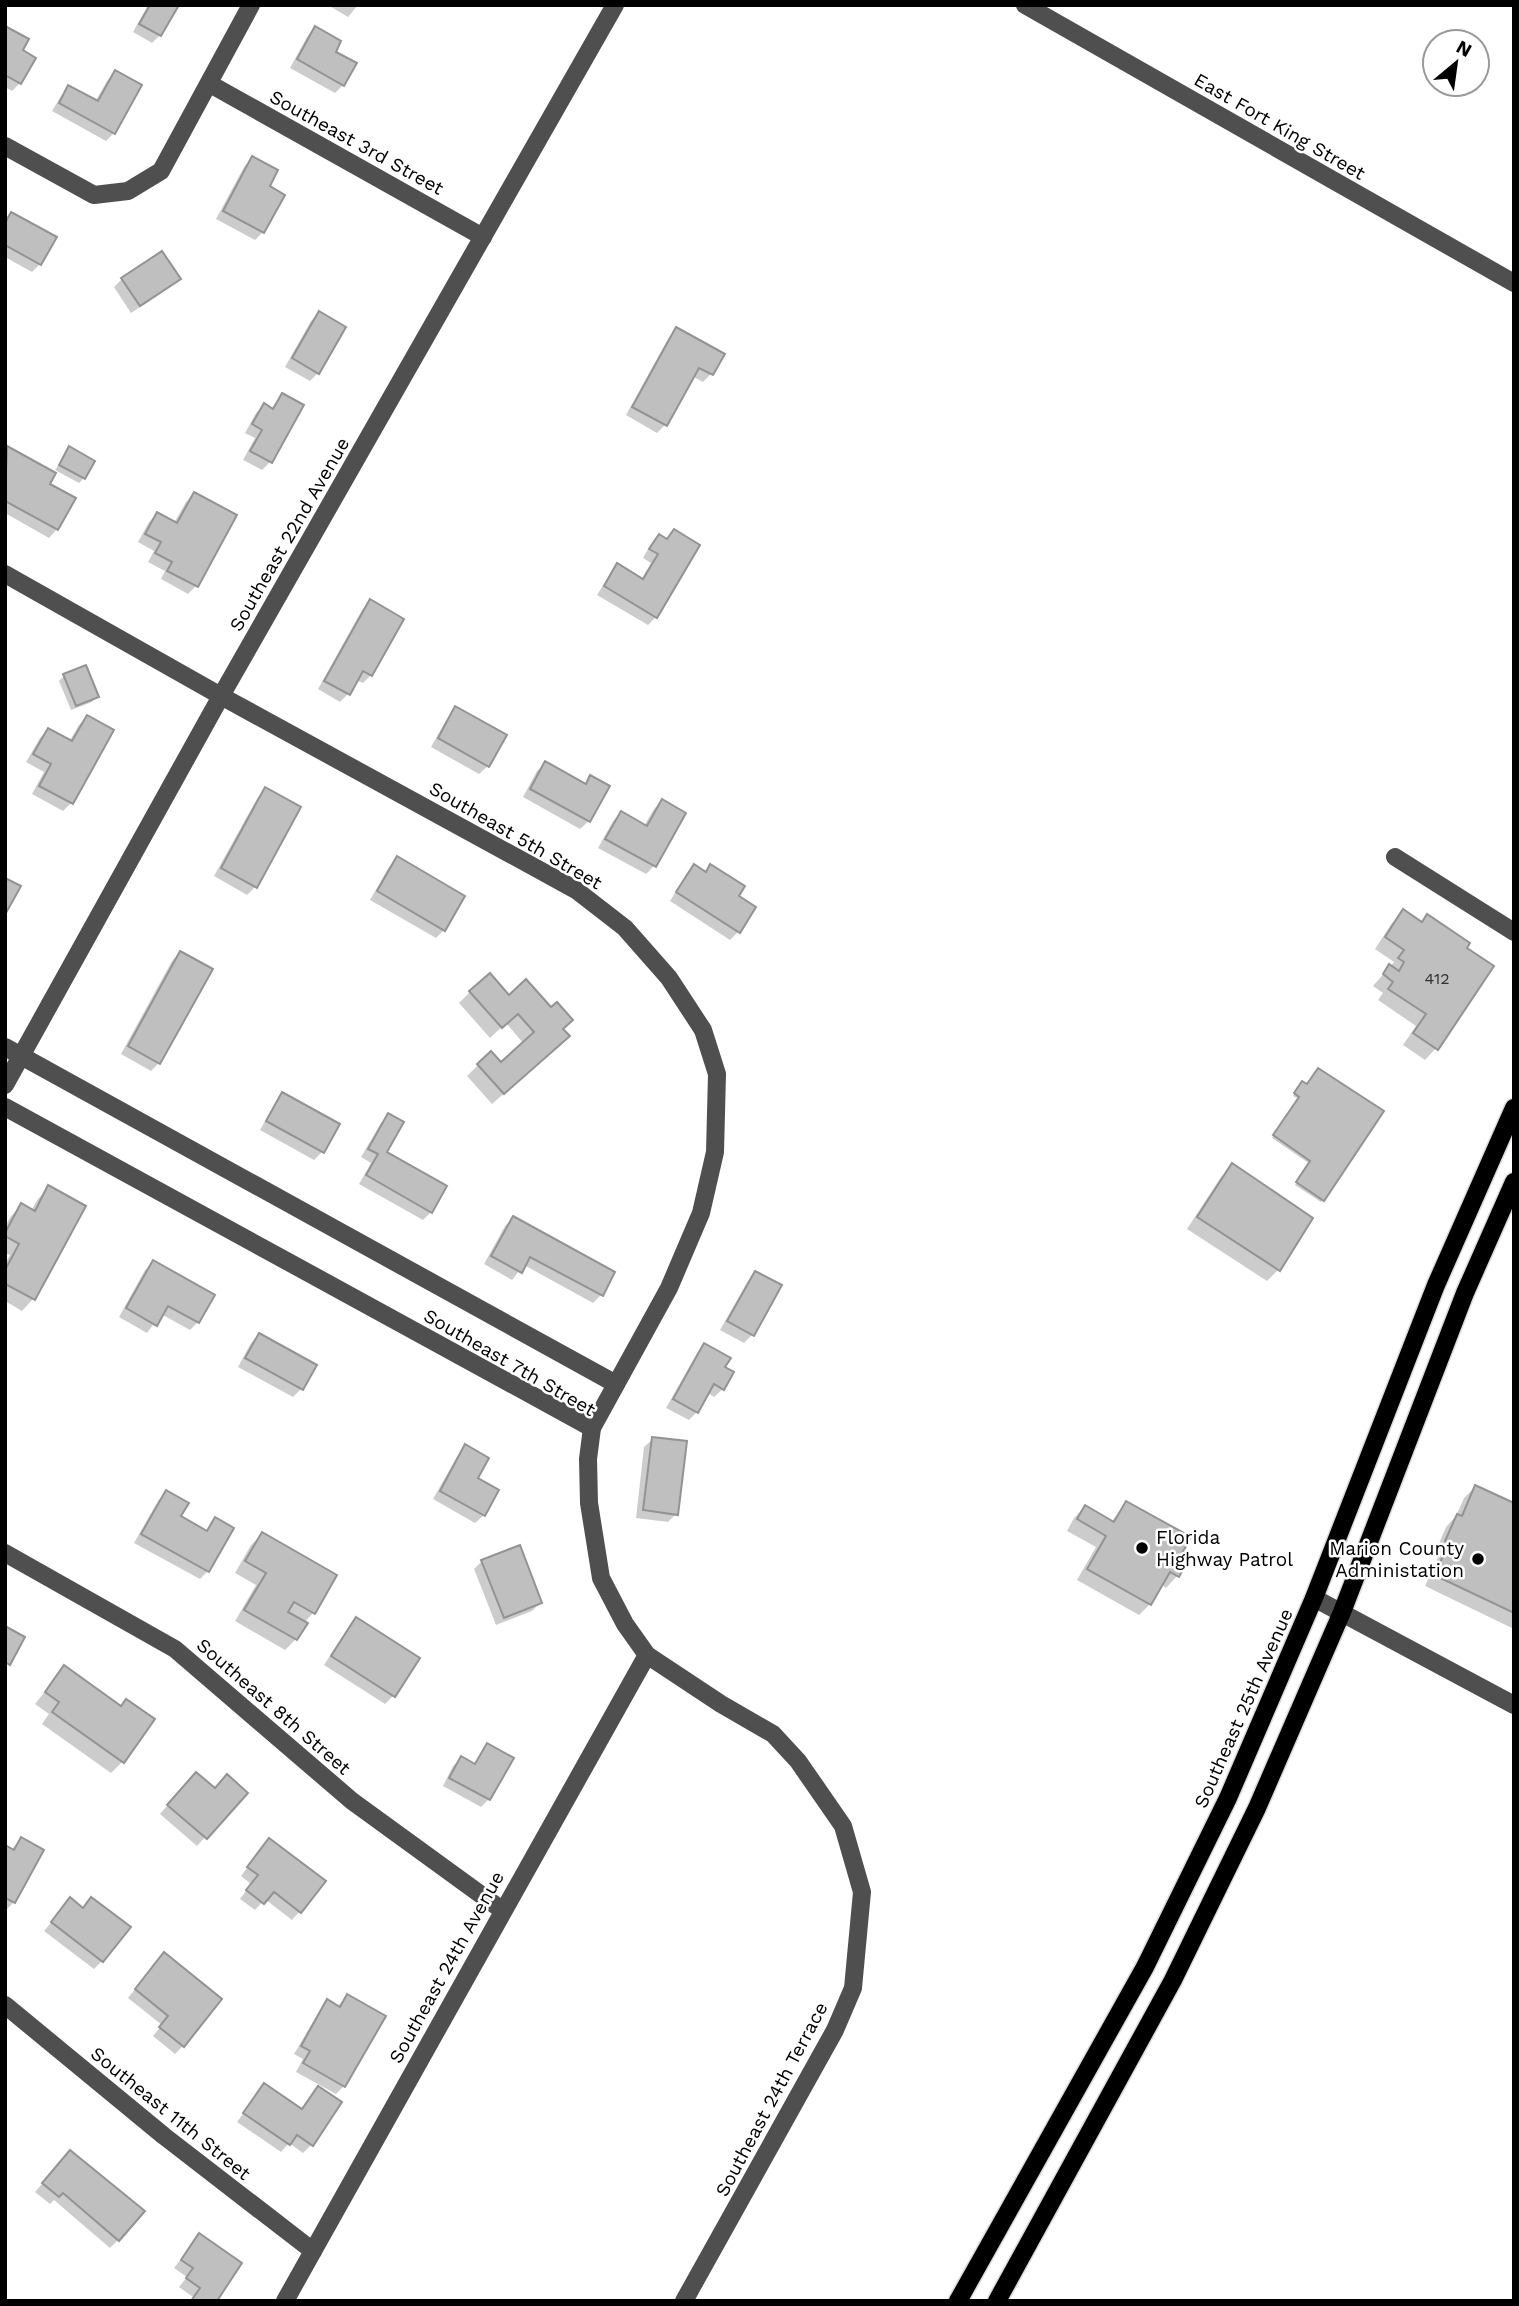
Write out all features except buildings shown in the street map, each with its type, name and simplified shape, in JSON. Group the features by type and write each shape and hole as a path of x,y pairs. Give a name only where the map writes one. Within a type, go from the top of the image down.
{"main road":[{"name":"Southeast 25th Avenue","path":"958,2301 1145,1968 1228,1798 1314,1598 1436,1285 1514,1108"},
{"path":"997,2301 1173,1980 1256,1808 1342,1612 1465,1293 1514,1182"}],"street":[{"path":"5,146 94,195 128,191 161,171 251,5"},
{"name":"Southeast 22nd Avenue","path":"5,1085 221,696 615,5"},
{"name":"East Fort King Street","path":"1025,5 1514,283"},
{"name":"Southeast 3rd Street","path":"211,83 483,237"},
{"name":"Southeast 5th Street","path":"5,574 221,696 576,890 625,928 669,978 703,1030 717,1074 715,1152 701,1213 669,1288 592,1428"},
{"path":"1395,857 1514,932"},
{"name":"Southeast 7th Street","path":"5,1047 616,1384"},
{"name":"Southeast 7th Street","path":"5,1107 592,1428 589,1503 601,1578 625,1624 646,1655 773,1734 798,1760 843,1826"},
{"name":"Southeast 8th Street","path":"5,1553 175,1649 352,1801 502,1910"},
{"path":"1314,1598 1514,1705"},
{"name":"Southeast 24th Avenue","path":"285,2301 646,1655"},
{"name":"Southeast 24th Terrace","path":"684,2301 835,2030 853,1988 862,1892 843,1826"},
{"name":"Southeast 11th Street","path":"5,2005 164,2136 313,2251"}],"place":[{"name":"Florida Highway Patrol","path":"1142,1548"},
{"name":"Marion County Administation","path":"1478,1559"}]}
